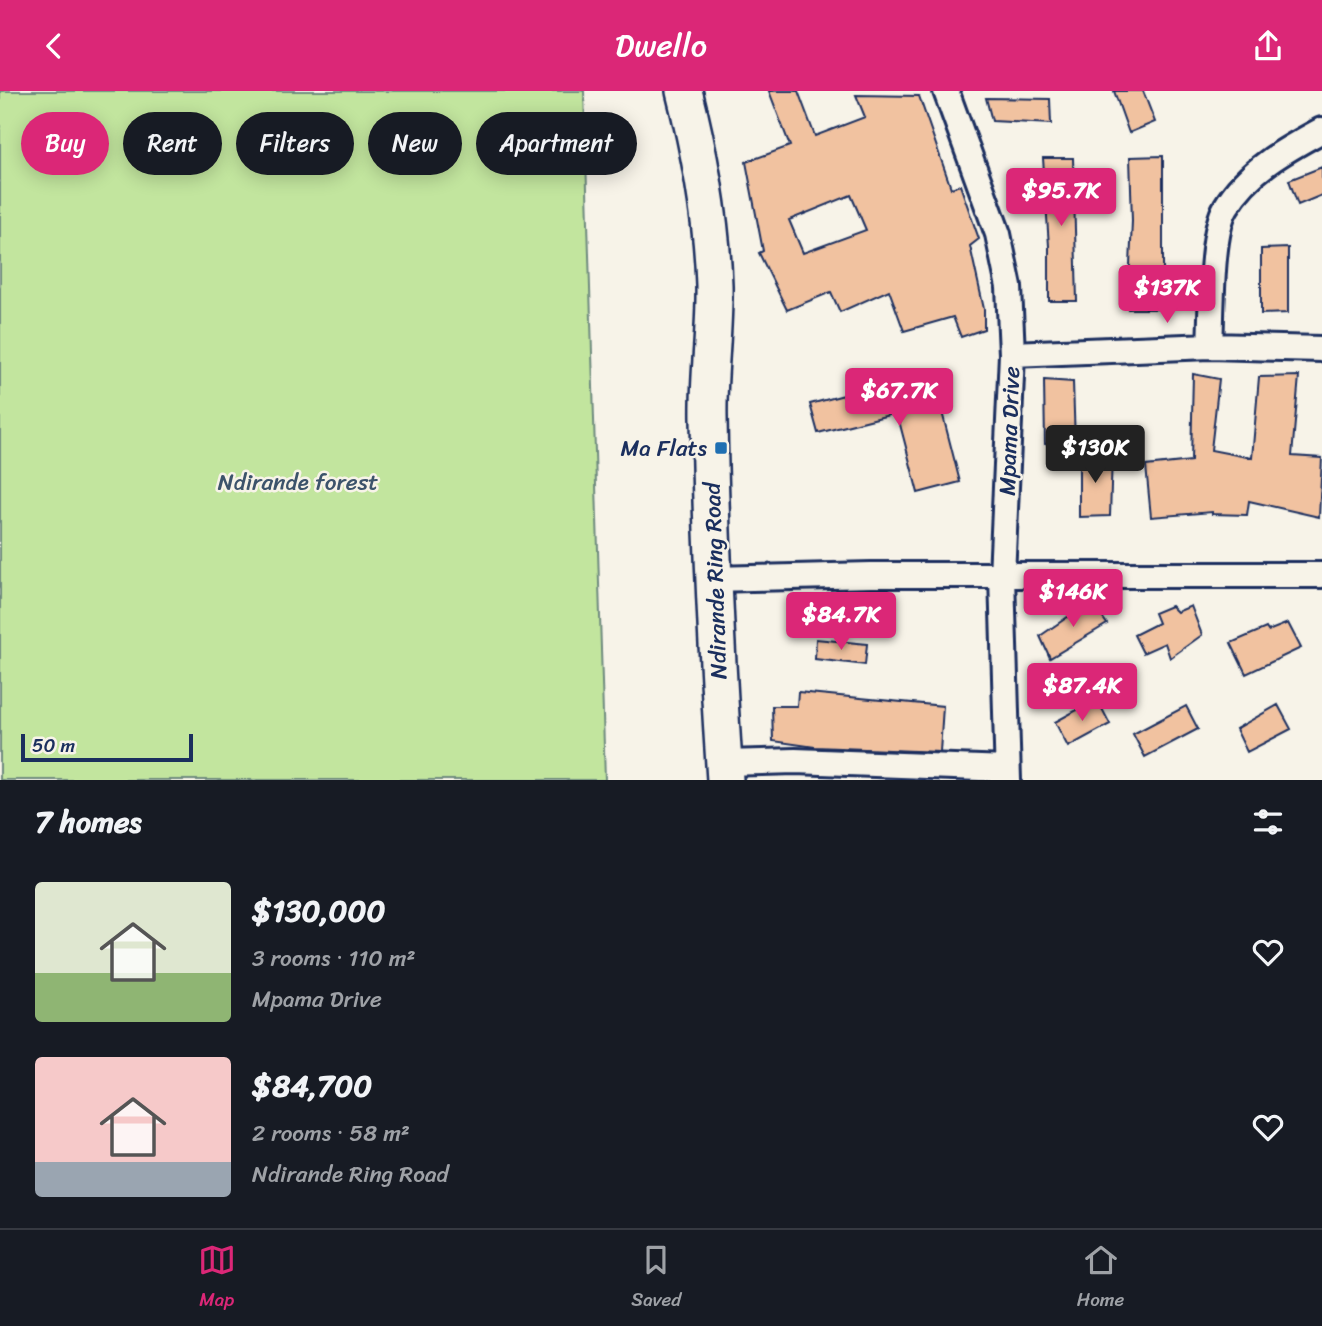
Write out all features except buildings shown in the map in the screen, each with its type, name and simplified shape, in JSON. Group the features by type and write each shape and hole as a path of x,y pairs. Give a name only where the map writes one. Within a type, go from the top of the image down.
{"street":[{"name":"Ndirande Ring Road","path":"684,91 700,153 714,286 709,407 713,579 724,772"},
{"name":"Mpama Drive","path":"946,91 998,234 1009,287 1012,354 1003,576 1008,775"},
{"path":"1210,346 1217,234 1225,208 1247,180 1274,156 1322,130"},
{"path":"1012,354 1210,346 1322,349"},
{"path":"713,579 871,575 1322,575"},
{"path":"724,772 795,761 1008,775"}],"green space":[{"name":"Ndirande forest","path":"0,91 584,91 585,112 476,112 476,175 587,175 605,780 0,780"}],"place":[{"name":"Ma Flats","path":"721,448"}]}
